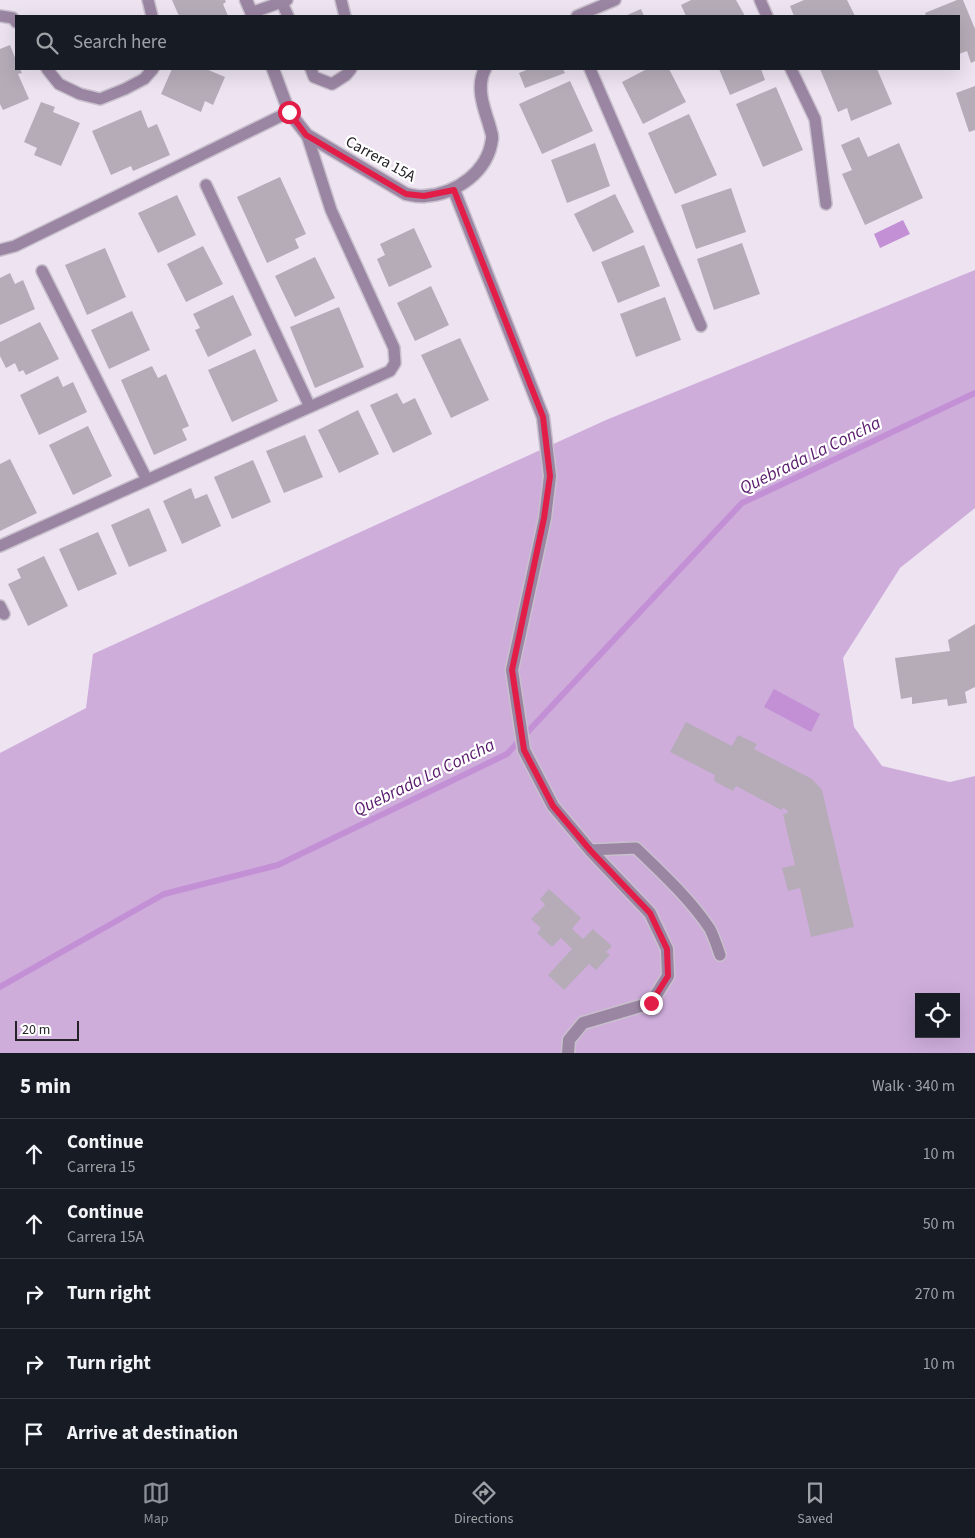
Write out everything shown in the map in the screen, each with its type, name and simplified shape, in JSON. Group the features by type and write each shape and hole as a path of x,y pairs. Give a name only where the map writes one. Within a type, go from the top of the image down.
{"street":[{"path":"246,0 252,15"},
{"path":"272,70 289,112 306,135"},
{"name":"Carrera 15A","path":"306,135 406,194 424,196 454,190 469,180 484,161 492,138 481,98 481,76 484,70"},
{"path":"454,190 543,417 550,476 548,493 512,670 524,750 553,806 590,850 650,913 667,949 668,976 651,1003 583,1023 569,1040 568,1053"}],"lane":[{"path":"148,0 152,15"},
{"path":"341,0 344,15"},
{"path":"580,15 615,0"},
{"path":"760,0 767,15"},
{"path":"252,15 285,1 288,15"},
{"path":"0,16 13,18 15,21"},
{"path":"49,70 59,84 80,94 100,99 144,79 152,70"},
{"path":"311,70 314,77 332,84 350,70"},
{"path":"590,70 701,326"},
{"path":"792,70 815,120 826,204"},
{"path":"0,250 15,246 289,112"},
{"path":"0,546 390,371 395,363 394,348 331,210 306,135"},
{"path":"206,185 310,407"},
{"path":"42,271 147,480"},
{"path":"590,850 636,848 669,880 710,930 720,955"}],"shaded area":[{"path":"903,220 910,234 880,248 874,234"},
{"path":"975,270 975,508 900,568 843,658 854,727 882,766 950,782 975,776 975,1053 0,1053 0,753 86,708 93,654 606,420"},
{"path":"774,689 820,714 811,732 764,707"}],"building":[{"path":"172,0 225,0 226,2 223,4 228,15 179,15"},
{"path":"691,0 736,0 744,15 686,15 681,5"},
{"path":"804,0 847,0 854,15 794,15 790,6"},
{"path":"957,0 963,0 975,29 975,61 971,63 967,51 960,54 960,15 926,15 925,13"},
{"path":"641,9 644,15 627,15"},
{"path":"10,45 15,58 15,70 20,70 22,73 18,74 29,99 3,110 0,104 0,49"},
{"path":"172,70 208,70 225,77 213,105 205,101 201,112 161,94"},
{"path":"526,70 564,70 565,73 525,88 519,73"},
{"path":"645,70 670,70 686,102 643,124 622,82"},
{"path":"719,70 761,70 765,80 730,95"},
{"path":"820,70 877,70 892,104 851,121 847,108 838,112"},
{"path":"570,81 593,131 542,154 519,104"},
{"path":"975,86 975,130 969,132 956,93"},
{"path":"776,87 803,150 763,167 736,104"},
{"path":"41,102 55,107 53,112 80,123 61,166 34,155 37,148 24,142"},
{"path":"141,110 148,128 157,124 170,155 133,171 131,166 111,175 92,131"},
{"path":"689,114 717,175 675,194 648,133"},
{"path":"859,137 868,157 899,143 923,198 865,225 842,174 852,170 841,145"},
{"path":"595,143 610,186 567,203 551,160"},
{"path":"280,177 306,234 295,239 299,248 267,263 237,197"},
{"path":"731,188 746,232 696,249 681,205"},
{"path":"615,194 634,232 593,252 574,214"},
{"path":"177,195 196,235 158,253 138,213"},
{"path":"414,228 432,267 389,287 377,259 385,255 380,244"},
{"path":"742,243 760,294 714,310 697,259"},
{"path":"644,245 660,286 618,303 601,262"},
{"path":"203,246 223,284 186,302 167,264"},
{"path":"105,248 126,297 87,315 65,265"},
{"path":"315,257 335,298 295,317 275,276"},
{"path":"10,273 15,284 23,280 35,309 0,325 0,278"},
{"path":"431,286 449,325 415,341 397,303"},
{"path":"233,295 252,335 208,357 195,330 200,328 193,314"},
{"path":"665,297 681,340 636,357 620,314"},
{"path":"339,307 364,367 315,388 290,327"},
{"path":"132,311 150,350 109,369 91,330"},
{"path":"40,322 59,359 26,375 23,370 19,372 15,363 6,368 0,356 0,342"},
{"path":"460,338 489,400 451,418 421,355"},
{"path":"255,349 278,401 232,422 208,370"},
{"path":"152,366 158,378 166,374 189,426 182,429 187,440 154,455 121,380"},
{"path":"58,376 63,387 73,382 87,412 39,435 20,395"},
{"path":"397,393 403,404 415,398 432,434 393,453 370,405"},
{"path":"358,410 379,454 339,473 318,430"},
{"path":"88,426 112,476 73,495 49,445"},
{"path":"305,435 323,477 284,493 266,451"},
{"path":"10,459 37,513 0,531 0,464"},
{"path":"253,460 271,502 232,519 214,477"},
{"path":"191,488 195,499 207,494 221,526 182,544 163,501"},
{"path":"149,508 167,551 129,567 111,525"},
{"path":"98,532 117,574 78,591 59,549"},
{"path":"44,556 68,606 28,626 8,584 21,578 17,569"},
{"path":"975,624 975,687 965,692 967,703 948,706 947,699 912,704 912,697 901,699 895,658 950,651 948,640"},
{"path":"686,722 732,746 738,735 757,744 754,749 812,779 822,790 854,927 811,937 800,888 788,891 782,868 795,865 783,814 788,813 787,810 783,808 781,810 736,786 733,791 714,781 715,775 670,752"},
{"path":"549,889 581,918 572,929 583,939 593,929 612,946 606,952 610,955 596,970 589,964 564,990 548,975 572,949 561,938 552,947 537,933 541,928 531,919 545,905 540,899"}],"waterway":[{"name":"Quebrada La Concha","path":"0,987 164,894 278,865 507,754 742,503 975,393"}],"route":[{"path":"289,112 306,135 406,194 424,196 454,190 543,417 550,476 544,518 512,670 524,750 553,806 590,850 650,913 667,949 668,976 651,1003"}]}
